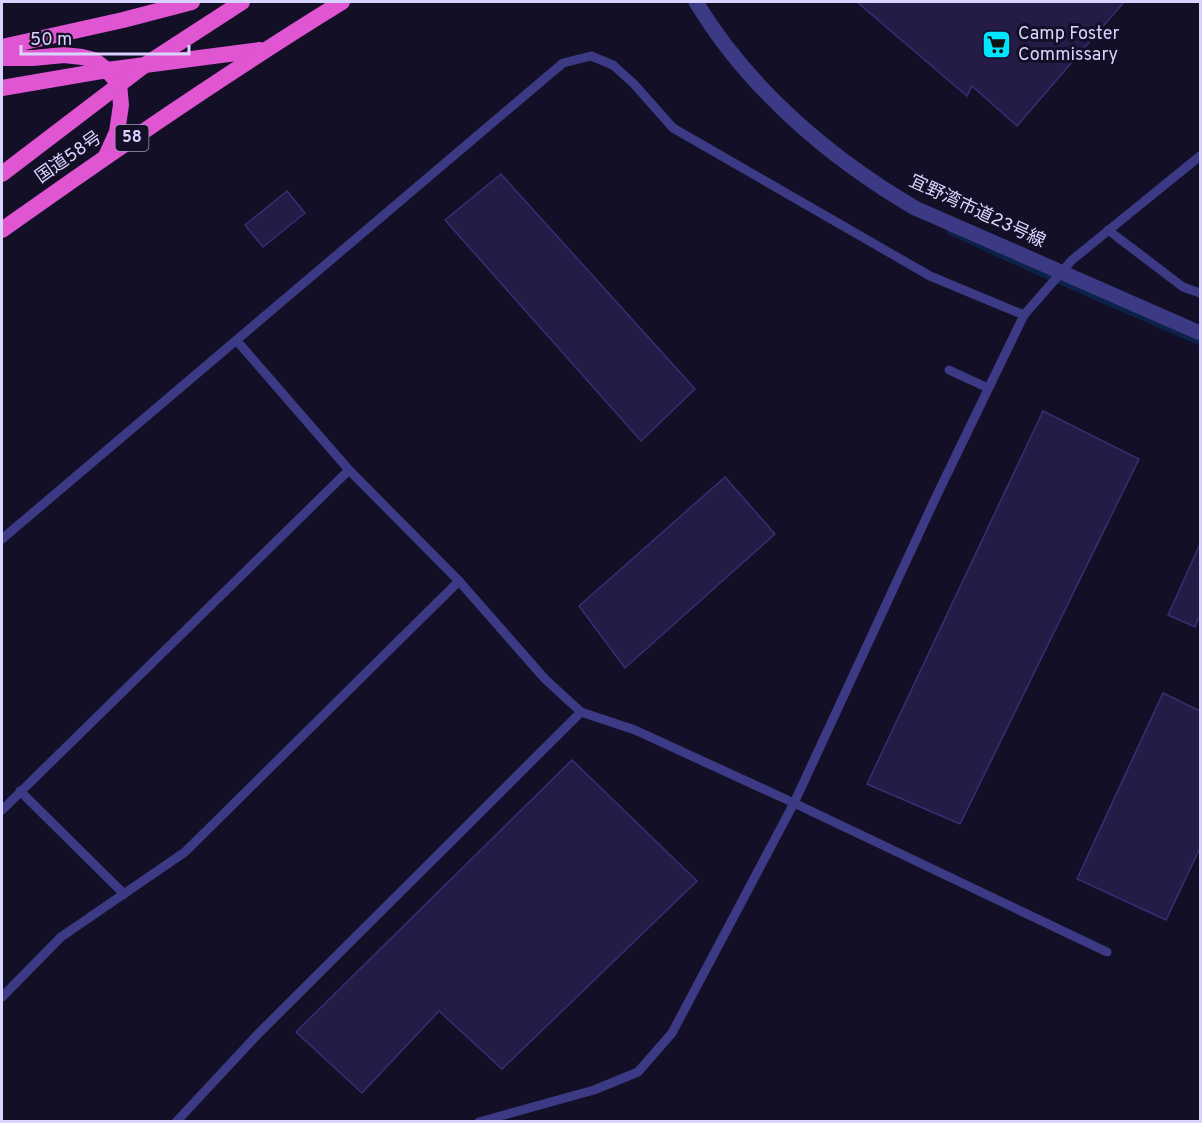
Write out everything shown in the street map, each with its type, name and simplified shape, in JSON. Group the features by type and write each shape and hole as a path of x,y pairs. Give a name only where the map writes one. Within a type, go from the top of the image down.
{"highway":[{"path":"2,47 192,2"},
{"name":"国道58号","path":"2,174 145,65 242,2"},
{"name":"国道58号","path":"2,230 264,49 342,2"},
{"name":"58","path":"2,88 106,70 264,49"},
{"path":"2,58 64,55 82,57 94,60 106,70 119,84 121,105 117,132 106,156"}],"street":[{"name":"宜野湾市道23号線","path":"696,2 727,47 749,73 822,146 856,171 915,208 1200,333"}],"lane":[{"path":"2,539 563,63 591,56 613,66 627,78 673,128 930,276 1024,315"},
{"path":"479,1122 594,1090 638,1072 672,1033 794,803 1024,315 1072,260 1200,156"},
{"path":"1108,230 1183,287 1200,293"},
{"path":"237,340 349,470 459,581 545,679 581,712 635,730 1107,952"},
{"path":"949,370 988,388"},
{"path":"2,810 349,470"},
{"path":"2,997 61,937 185,852 459,581"},
{"path":"176,1122 258,1034 581,712"},
{"path":"20,791 124,894"}],"building":[{"name":"Camp Foster Commissary","path":"857,2 1124,2 1017,126 972,86 967,96"},
{"path":"501,174 695,389 641,441 445,220"},
{"path":"287,191 305,213 263,247 245,225"},
{"path":"1043,411 1139,459 960,824 867,784"},
{"path":"725,477 775,534 625,668 579,606"},
{"path":"1200,544 1200,617 1195,627 1168,615"},
{"path":"1163,693 1200,711 1200,848 1166,920 1077,879"},
{"path":"572,760 697,881 502,1069 439,1011 362,1093 296,1032"}],"waterway":[{"path":"950,231 1200,342"}],"place":[{"name":"Camp Foster Commissary","path":"997,44"}]}
